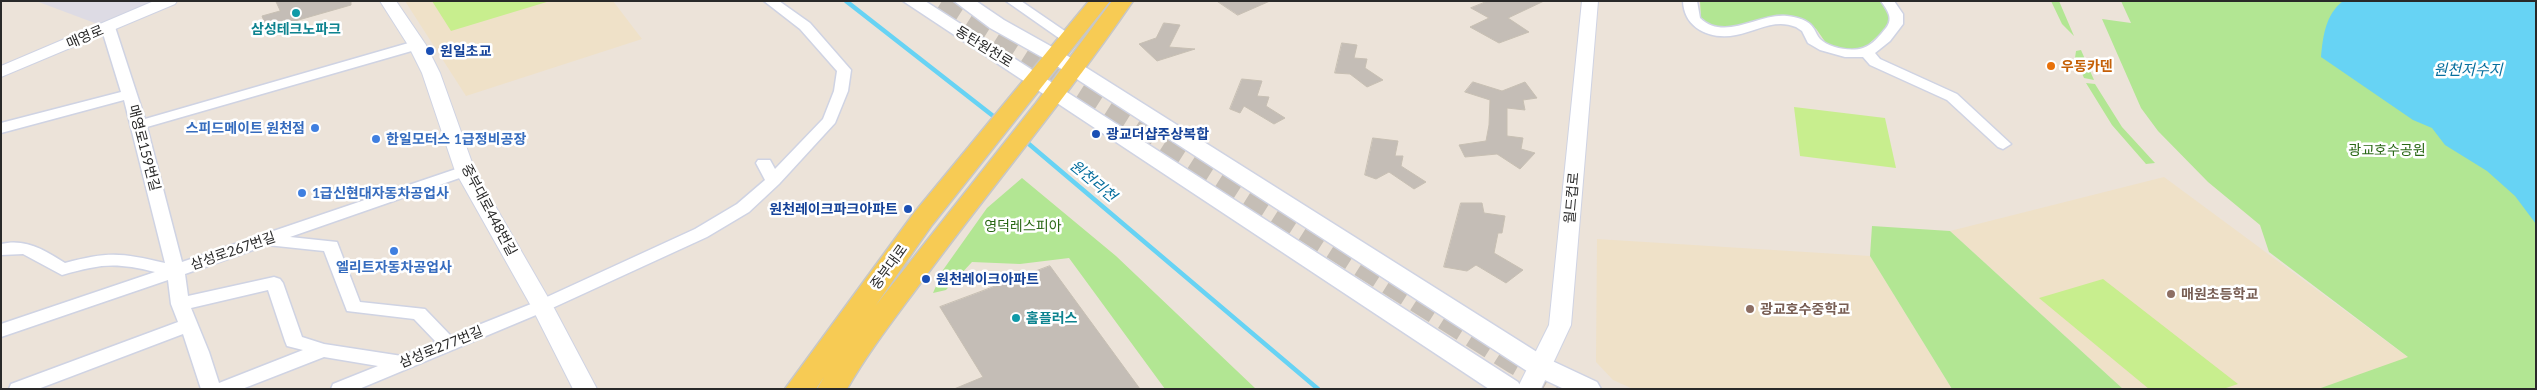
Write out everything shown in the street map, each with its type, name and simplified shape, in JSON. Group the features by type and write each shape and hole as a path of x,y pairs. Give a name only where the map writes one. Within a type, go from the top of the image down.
{"main road":[{"name":"동탄원천로","path":"912,1 1040,94 1509,389"},
{"name":"동탄원천로","path":"963,1 997,24 1065,62 1539,366 1588,389"},
{"path":"1065,62 1071,40 1100,1"},
{"path":"990,155 1065,62 1122,1"},
{"name":"중부대로","path":"800,389 923,219 990,155"},
{"name":"중부대로","path":"832,389 853,354 990,155"}],"street":[{"name":"매영로","path":"1,72 169,1"},
{"name":"중부대로448번길","path":"388,1 417,45 431,73 465,171 542,306 585,389"},
{"name":"삼성로277번길","path":"340,389 542,306 701,233 743,208 774,181 830,120 841,91 844,70 805,26 770,1"},
{"path":"1012,1 1071,40"},
{"name":"월드컵로","path":"1529,389 1560,325 1590,1"},
{"path":"1690,1 1690,15 1696,24 1712,31 1729,34 1768,20 1783,20 1800,23 1809,29 1812,40 1823,48 1854,53 1866,52 1874,48 1898,22 1896,14 1886,1"},
{"name":"매영로159번길","path":"108,27 139,125 176,271 180,304 200,352 211,389"},
{"path":"139,125 417,45"},
{"path":"1866,52 1875,62 1952,97 2003,144"},
{"path":"1,128 129,94"},
{"path":"764,164 774,181"},
{"name":"삼성로267번길","path":"1,331 465,171"},
{"path":"264,240 331,246 353,307 419,313 448,344"},
{"path":"1,250 7,248 34,251 62,269 97,260 125,259 176,271"},
{"path":"180,304 274,283 294,341 323,350 403,363"},
{"path":"18,389 188,325"},
{"path":"222,389 323,350"}],"shaded area":[{"path":"36,1 152,1 100,25"},
{"path":"405,1 613,1 642,39 466,96"},
{"name":"매원초등학교","path":"2164,177 2409,358 2318,389 2123,389 1950,231"},
{"name":"광교호수중학교","path":"1597,239 1870,256 1952,389 1633,389 1613,380 1596,362"}],"green space":[{"path":"432,1 550,1 451,31"},
{"path":"1700,1 1882,1 1892,13 1890,25 1863,49 1845,49 1828,45 1814,27 1793,17 1768,17 1735,27 1724,28 1713,25 1701,19"},
{"path":"2051,1 2059,1 2074,36 2062,24"},
{"name":"광교호수공원","path":"2121,1 2536,1 2536,389 2318,389 2408,357 2269,252 2260,225 2208,182 2158,131 2141,108 2102,19 2131,23"},
{"path":"2081,50 2094,80 2084,78 2075,58 2076,51"},
{"path":"2086,83 2095,84 2122,127 2155,163 2146,164 2112,125"},
{"path":"1794,107 1885,118 1896,168 1800,156"},
{"name":"영덕레스피아","path":"1022,178 1116,256 1256,389 1165,389 1069,258 1020,264 972,262 946,290 933,293 943,270 987,208"},
{"path":"1872,226 1950,231 2123,389 1952,389 1870,256"},
{"path":"2103,279 2238,384 2223,389 2149,389 2039,298"}],"water":[{"name":"원천저수지","path":"2343,1 2536,1 2536,224 2515,196 2487,171 2445,145 2432,128 2413,120 2321,57 2326,27 2332,13"}],"building":[{"name":"삼성테크노파크","path":"276,1 351,1 351,5 267,29 262,16 280,11"},
{"path":"1217,1 1270,1 1238,15"},
{"path":"1488,1 1544,1 1508,18 1529,32 1499,43 1470,27 1489,18 1471,8"},
{"path":"1164,23 1180,25 1169,47 1195,49 1157,61 1139,44 1156,38"},
{"path":"1342,43 1357,45 1354,58 1367,59 1365,68 1383,80 1367,87 1350,74 1335,73"},
{"path":"1242,79 1262,81 1257,96 1269,97 1266,106 1285,118 1274,124 1244,106 1240,113 1230,109"},
{"path":"1473,82 1502,91 1525,82 1537,98 1523,100 1525,110 1507,108 1507,136 1523,138 1521,149 1535,153 1520,169 1497,154 1465,157 1459,145 1486,141 1489,125 1490,100 1465,92"},
{"path":"1373,138 1398,141 1395,156 1403,156 1401,166 1426,182 1414,189 1389,172 1376,179 1365,175"},
{"path":"1461,203 1482,203 1484,213 1505,216 1502,233 1498,233 1494,253 1523,270 1506,283 1476,265 1467,271 1444,267"},
{"name":"홈플러스","path":"1050,266 1140,389 954,389 983,377 940,307"}],"waterway":[{"name":"원천리천","path":"846,1 997,119"},
{"name":"원천리천","path":"1023,139 1318,389"}],"tunnel":[{"path":"942,1 1514,363 1560,389"}],"place":[{"name":"삼성테크노파크","path":"296,13"},
{"name":"원일초교","path":"430,51"},
{"name":"우동카덴","path":"2051,66"},
{"name":"스피드메이트 원천점","path":"315,128"},
{"name":"광교더샵주상복합","path":"1096,134"},
{"name":"한일모터스 1급정비공장","path":"376,139"},
{"name":"1급신현대자동차공업사","path":"302,193"},
{"name":"원천레이크파크아파트","path":"908,209"},
{"name":"엘리트자동차공업사","path":"394,251"},
{"name":"원천레이크아파트","path":"926,279"},
{"name":"매원초등학교","path":"2171,294"},
{"name":"광교호수중학교","path":"1750,309"},
{"name":"홈플러스","path":"1016,318"}]}
